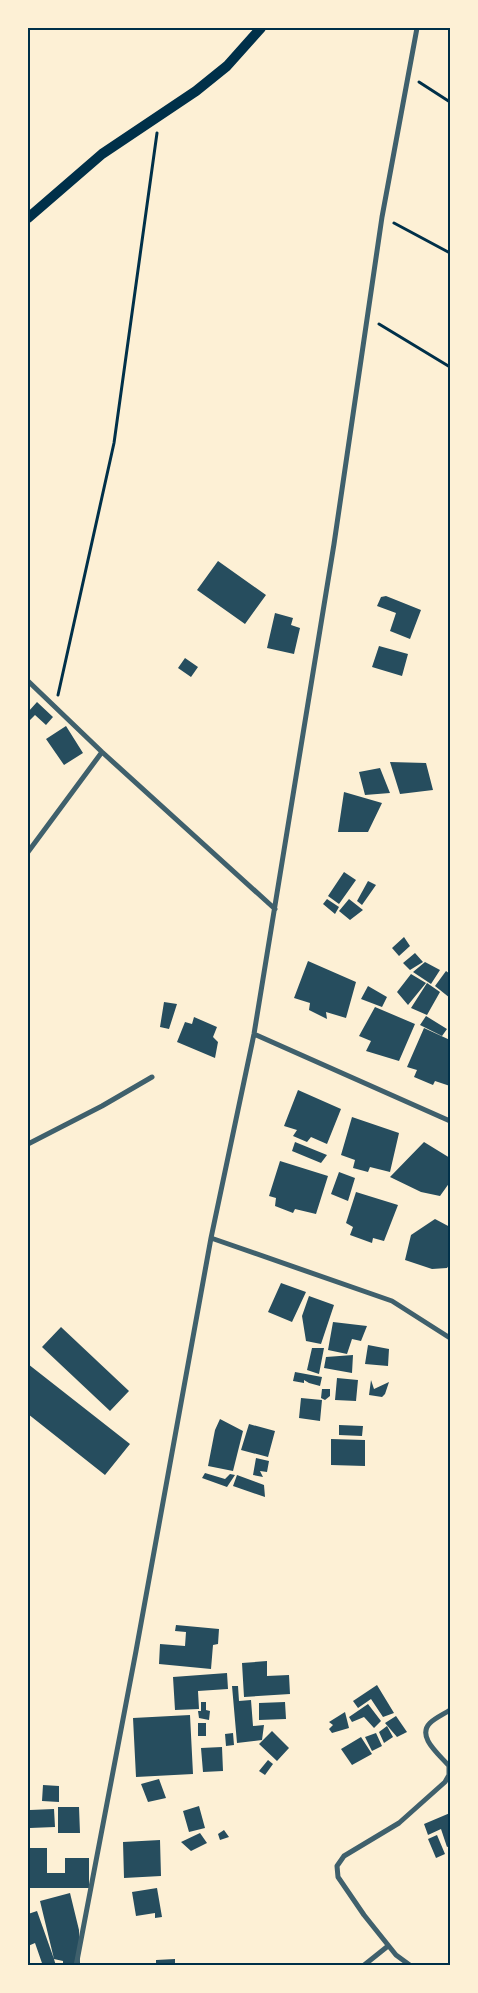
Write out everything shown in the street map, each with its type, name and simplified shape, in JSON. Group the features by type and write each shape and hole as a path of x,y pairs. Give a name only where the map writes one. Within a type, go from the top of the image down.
{"main road":[{"path":"28,218 102,154 196,91 227,66 261,28"}],"street":[{"path":"76,1966 136,1652 211,1238 254,1034 331,563 382,217 416,28"},
{"path":"28,681 102,752 275,909"},
{"path":"28,852 102,752"},
{"path":"254,1034 450,1121"},
{"path":"28,1144 102,1106 152,1077"},
{"path":"211,1238 392,1302 450,1338"},
{"path":"411,1966 396,1955 388,1946 338,1876 337,1866 344,1856 399,1823 445,1782 449,1776 449,1766 426,1739 426,1730 430,1722 450,1710"},
{"path":"363,1966 388,1946"}],"path":[{"path":"408,75 450,102"},
{"path":"56,708 114,443 160,115"},
{"path":"382,217 450,253"},
{"path":"367,318 450,367"}],"building":[{"path":"218,561 266,595 245,624 197,590"},
{"path":"386,596 421,610 410,639 390,631 396,613 377,606 381,597"},
{"path":"275,613 293,618 291,625 300,628 294,654 267,648"},
{"path":"379,646 408,654 402,676 372,667"},
{"path":"185,658 198,667 191,677 178,668"},
{"path":"37,702 53,717 46,725 35,715 30,720 28,718 28,712"},
{"path":"66,726 83,753 64,765 46,739"},
{"path":"390,762 426,763 433,790 400,794"},
{"path":"380,768 390,793 365,795 359,772"},
{"path":"344,792 382,803 368,832 338,832"},
{"path":"344,872 356,880 339,904 328,896"},
{"path":"368,881 376,885 362,905 357,901"},
{"path":"327,899 339,907 335,914 323,904"},
{"path":"349,899 363,910 350,920 339,911"},
{"path":"404,937 410,946 399,956 392,948"},
{"path":"415,953 423,962 410,970 403,963"},
{"path":"308,961 356,982 346,1018 326,1012 327,1019 309,1010 310,1003 294,998"},
{"path":"425,962 440,970 431,984 413,972"},
{"path":"446,971 450,974 450,998 435,986"},
{"path":"411,974 426,983 408,1005 397,992"},
{"path":"427,983 440,992 427,1015 411,1008"},
{"path":"368,986 387,997 382,1007 361,999"},
{"path":"164,1002 177,1004 169,1029 160,1027"},
{"path":"375,1007 415,1024 399,1061 366,1051 371,1041 359,1036"},
{"path":"426,1016 447,1029 442,1036 420,1025"},
{"path":"194,1017 217,1027 213,1037 218,1042 215,1058 177,1042 185,1022 192,1024"},
{"path":"424,1028 450,1040 450,1086 435,1081 433,1085 414,1077 417,1070 407,1067"},
{"path":"298,1090 341,1109 327,1144 311,1137 307,1142 293,1136 297,1130 284,1126"},
{"path":"352,1117 399,1133 390,1172 370,1167 368,1172 353,1168 355,1160 341,1155"},
{"path":"295,1142 327,1155 321,1163 292,1151"},
{"path":"424,1142 450,1158 450,1182 440,1196 421,1192 390,1177"},
{"path":"280,1161 328,1176 316,1214 295,1209 293,1213 275,1206 276,1198 269,1196"},
{"path":"339,1172 355,1178 348,1201 331,1194"},
{"path":"356,1192 398,1205 384,1241 373,1238 372,1243 350,1235 353,1227 346,1223"},
{"path":"435,1219 450,1227 450,1264 447,1268 432,1269 405,1260 411,1235"},
{"path":"281,1283 306,1292 292,1322 268,1312"},
{"path":"309,1296 334,1305 321,1344 306,1341 302,1316"},
{"path":"333,1322 367,1326 361,1341 352,1339 347,1354 328,1350"},
{"path":"61,1327 129,1391 110,1411 42,1347"},
{"path":"368,1345 389,1349 388,1366 365,1364"},
{"path":"312,1348 324,1348 319,1374 307,1370"},
{"path":"353,1355 352,1373 324,1368 326,1357"},
{"path":"28,1364 130,1444 105,1475 28,1414"},
{"path":"295,1372 322,1377 320,1386 304,1380 304,1383 293,1381"},
{"path":"337,1378 358,1380 356,1401 335,1400"},
{"path":"371,1380 374,1389 389,1382 382,1397 369,1395"},
{"path":"322,1389 330,1389 330,1396 325,1400 321,1398"},
{"path":"301,1398 322,1400 320,1421 299,1418"},
{"path":"220,1419 243,1431 233,1471 208,1466 215,1430"},
{"path":"249,1424 275,1431 268,1457 241,1450"},
{"path":"339,1425 363,1426 362,1436 339,1435"},
{"path":"331,1439 365,1440 365,1466 331,1465"},
{"path":"256,1458 269,1461 267,1472 260,1471 263,1477 253,1475"},
{"path":"205,1473 225,1479 230,1474 235,1475 227,1487 202,1478"},
{"path":"237,1475 264,1485 265,1497 233,1486"},
{"path":"176,1625 219,1629 218,1644 213,1645 211,1669 159,1664 160,1644 185,1646 186,1632 175,1631"},
{"path":"267,1661 267,1676 289,1675 290,1694 244,1697 242,1663"},
{"path":"227,1673 228,1689 198,1691 199,1709 175,1710 173,1677"},
{"path":"377,1685 394,1713 383,1717 371,1699 358,1708 353,1701"},
{"path":"232,1686 238,1686 239,1701 251,1700 253,1726 264,1725 262,1740 237,1743"},
{"path":"201,1702 206,1702 206,1710 210,1711 209,1720 199,1718 198,1711 201,1711"},
{"path":"285,1702 286,1719 259,1720 259,1703"},
{"path":"368,1704 381,1721 374,1728 364,1717 352,1722 349,1717"},
{"path":"345,1712 349,1728 332,1733 329,1729 333,1725 329,1722"},
{"path":"190,1715 193,1774 136,1777 133,1718"},
{"path":"396,1716 407,1732 397,1737 385,1723"},
{"path":"198,1723 206,1723 206,1736 198,1736"},
{"path":"387,1726 393,1737 384,1743 379,1732"},
{"path":"272,1731 289,1748 277,1761 259,1744"},
{"path":"233,1733 234,1745 226,1746 225,1734"},
{"path":"376,1733 382,1746 372,1751 365,1737"},
{"path":"361,1737 372,1754 352,1765 341,1749"},
{"path":"222,1747 223,1771 203,1772 201,1748"},
{"path":"268,1760 273,1764 265,1775 259,1771"},
{"path":"159,1779 166,1798 148,1802 141,1784"},
{"path":"43,1785 59,1786 59,1802 42,1801"},
{"path":"199,1806 205,1828 189,1832 183,1811"},
{"path":"58,1807 79,1807 80,1833 58,1833"},
{"path":"54,1809 55,1827 30,1828 30,1810"},
{"path":"450,1813 450,1846 447,1847 441,1829 428,1835 424,1824"},
{"path":"224,1830 229,1837 220,1840 218,1834"},
{"path":"200,1833 207,1843 191,1851 181,1842"},
{"path":"437,1835 445,1854 436,1858 428,1839"},
{"path":"160,1840 161,1876 124,1878 123,1842"},
{"path":"28,1848 47,1848 47,1873 65,1873 65,1858 89,1858 89,1888 28,1888"},
{"path":"157,1888 162,1917 155,1918 155,1913 136,1916 132,1892"},
{"path":"70,1893 79,1930 80,1966 63,1966 63,1961 54,1959 40,1901"},
{"path":"37,1911 56,1966 43,1966 35,1943 28,1946 28,1914"},
{"path":"175,1959 175,1966 156,1966 156,1960"}]}
